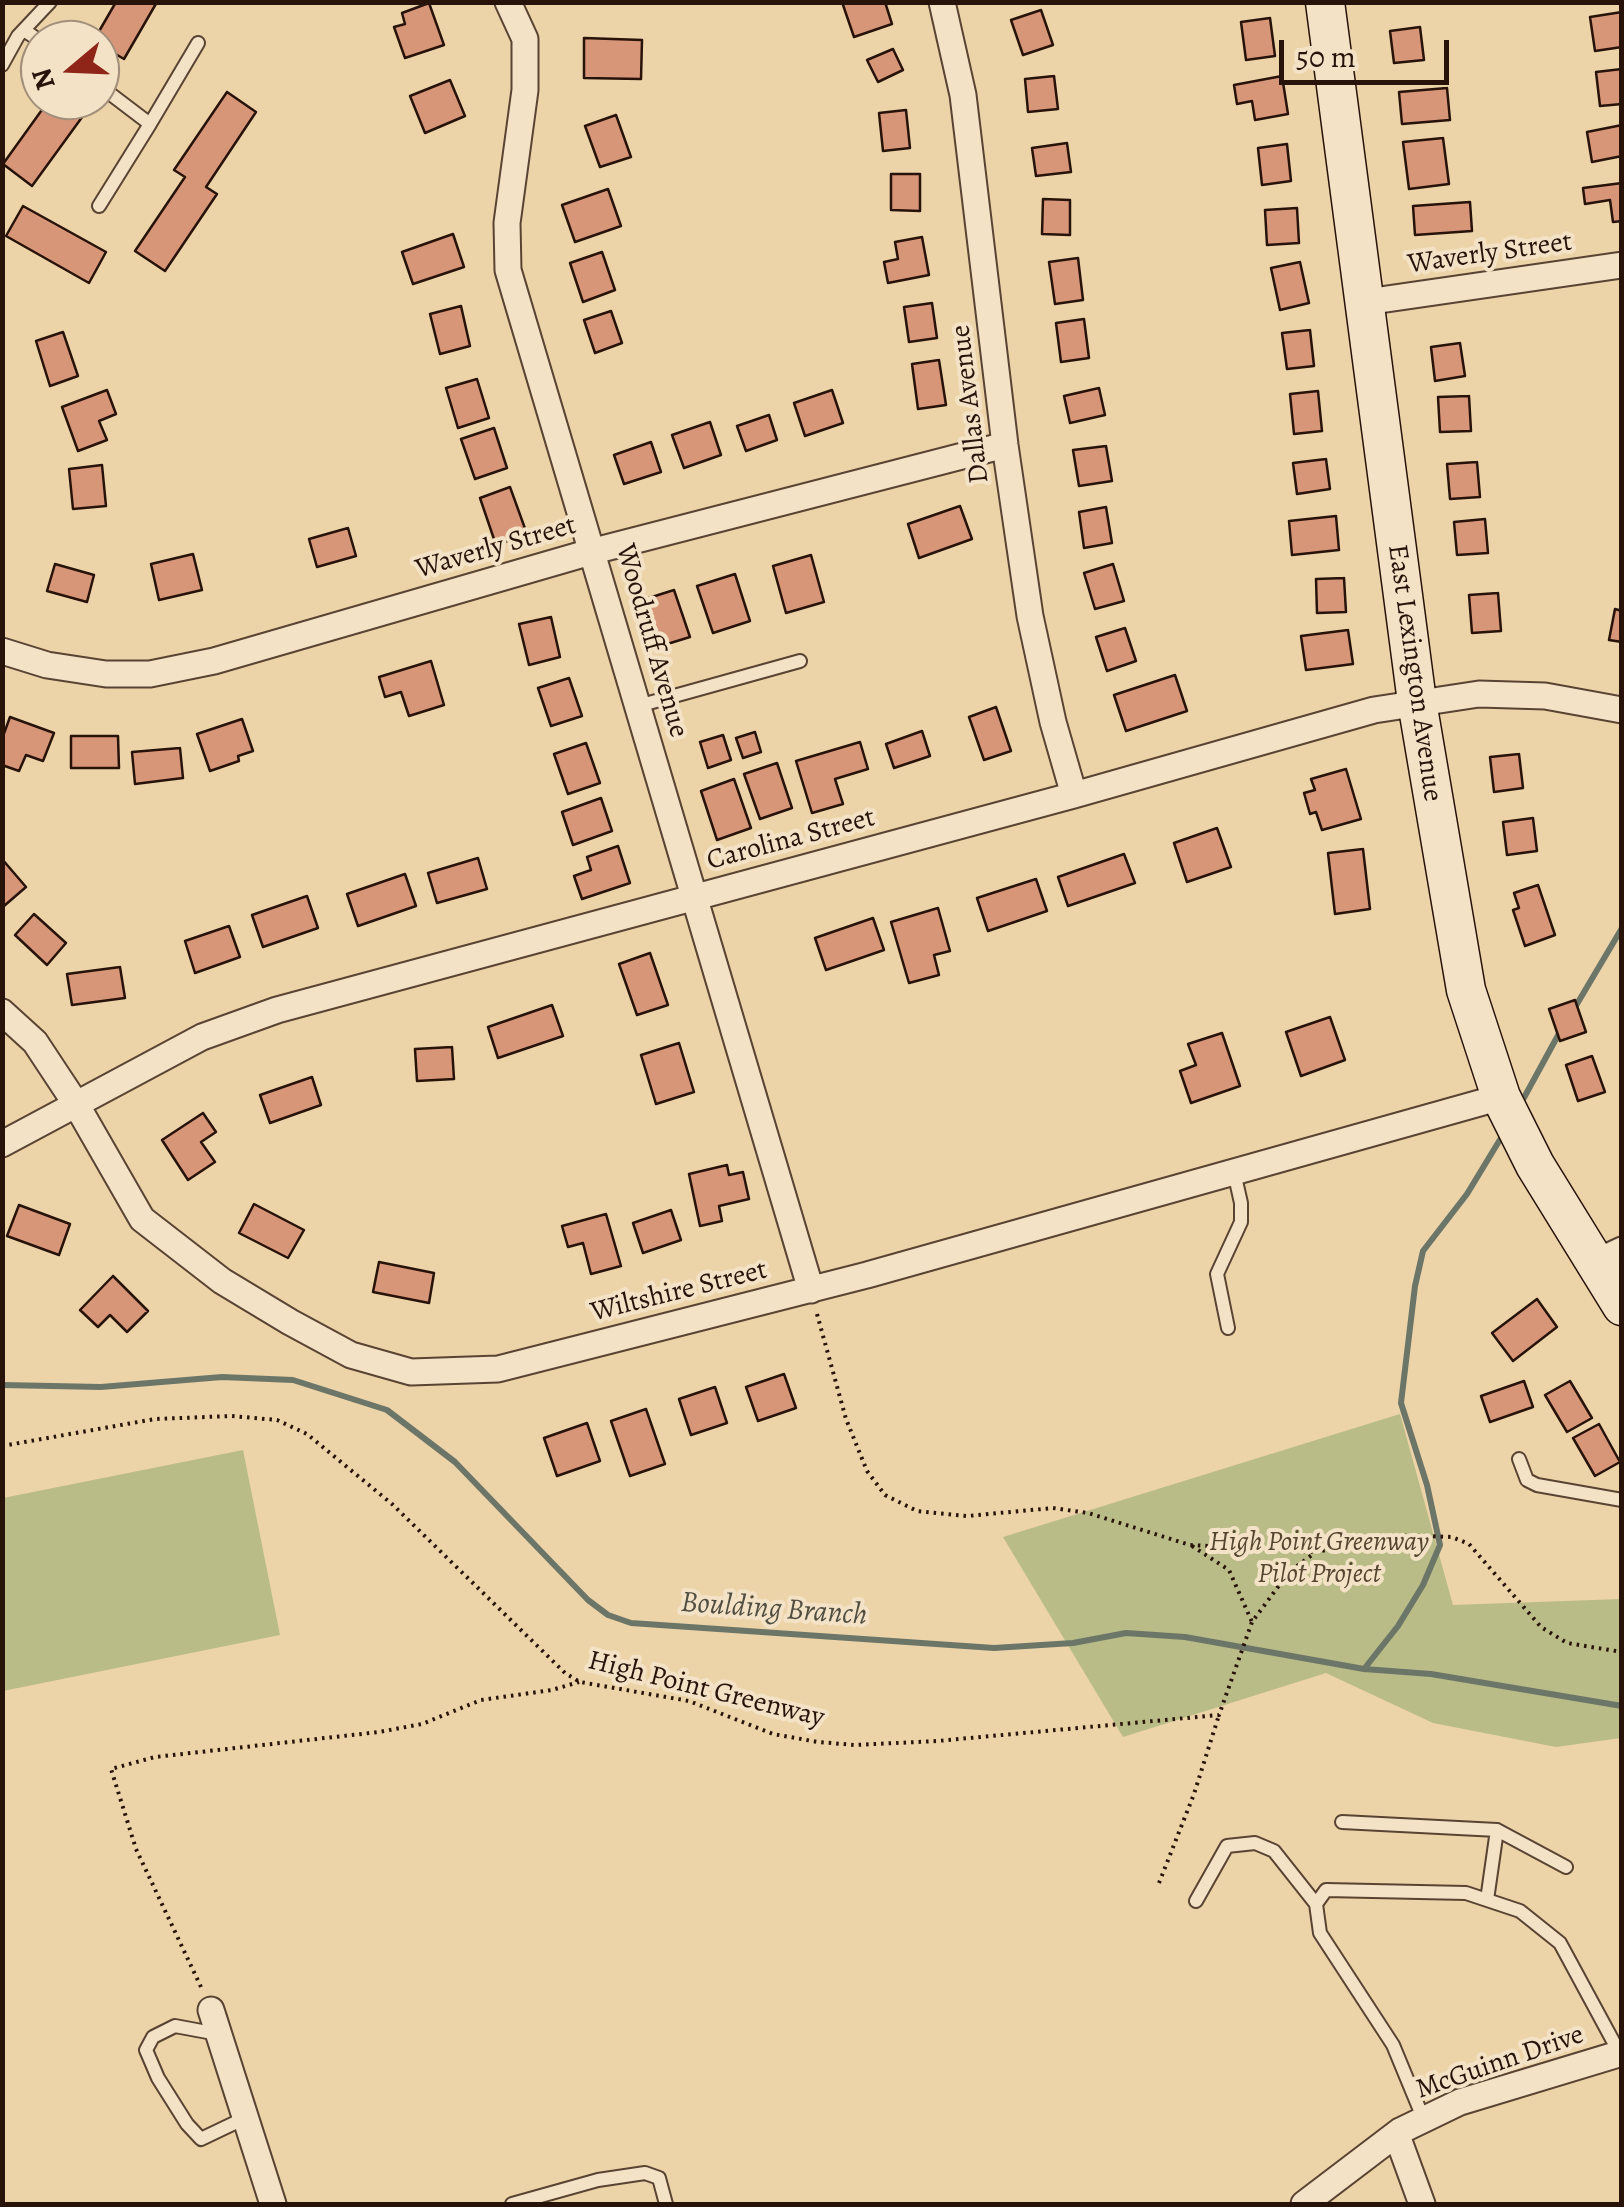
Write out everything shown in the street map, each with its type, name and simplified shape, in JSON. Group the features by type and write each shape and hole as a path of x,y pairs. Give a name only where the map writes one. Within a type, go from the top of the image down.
{"main road":[{"name":"East Lexington Avenue","path":"1324,2 1416,702 1466,990 1502,1097 1535,1165 1608,1257 1622,1306"}],"street":[{"name":"Woodruff Avenue","path":"508,2 525,38 524,90 507,223 508,270 811,1290"},
{"name":"Dallas Avenue","path":"942,2 963,95 1004,446 1030,616 1074,795"},
{"name":"Waverly Street","path":"1366,302 1622,265"},
{"name":"Waverly Street","path":"2,651 47,665 106,674 150,674 214,660 594,551 1004,446"},
{"name":"Carolina Street","path":"2,1144 202,1038 277,1010 1374,710 1479,694 1544,696 1622,710"},
{"name":"Wiltshire Street","path":"2,1012 35,1042 76,1104 142,1219 222,1282 290,1322 351,1355 411,1372 498,1369 811,1290 1502,1097"},
{"path":"215,2022 273,2204"},
{"name":"McGuinn Drive","path":"1304,2204 1412,2125 1460,2102 1621,2054"},
{"path":"1412,2125 1399,2142 1422,2204"}],"lane":[{"path":"2,66 20,37"},
{"path":"99,206 198,42"},
{"path":"120,101 150,124"},
{"path":"638,706 800,660"},
{"path":"1228,1328 1217,1274 1241,1222 1234,1172"},
{"path":"1519,1459 1527,1480 1537,1485 1622,1500"},
{"path":"1342,1822 1497,1830 1566,1867"},
{"path":"1487,1900 1497,1830"},
{"path":"1196,1901 1228,1846 1255,1843 1274,1852 1316,1904 1320,1934 1394,2045 1412,2125"},
{"path":"1316,1904 1326,1890 1466,1893 1520,1911 1560,1943 1621,2054"},
{"path":"215,2022 175,2026 153,2036 146,2050 158,2078 201,2139 245,2118"},
{"path":"512,2204 598,2180 645,2173 659,2178 666,2204"}],"path":[{"path":"811,1290 846,1419 867,1471 885,1495 917,1510 967,1516 1053,1508 1088,1513 1190,1544 1316,1552 1398,1535 1452,1537 1469,1544 1540,1627 1567,1643 1622,1652"},
{"name":"High Point Greenway","path":"2,1446 155,1420 232,1416 276,1420 307,1434 392,1504 580,1682 689,1702 773,1734 855,1744 937,1741 1219,1715"},
{"path":"1190,1544 1229,1570 1252,1622"},
{"path":"1159,1883 1252,1622 1281,1581 1316,1552"},
{"path":"215,2022 136,1848 111,1769 156,1757 379,1732 422,1724 481,1700 580,1682"}],"green space":[{"name":"High Point Greenway Pilot Project","path":"1400,1414 1453,1605 1621,1599 1621,1738 1556,1747 1433,1723 1326,1673 1123,1737 1003,1537"},
{"path":"243,1450 280,1635 3,1691 3,1498"}],"building":[{"path":"116,2 157,2 124,59 120,57 120,20 106,20"},
{"path":"842,2 885,2 892,24 854,37"},
{"path":"429,3 444,45 405,58 394,27 405,24 402,13"},
{"path":"1041,10 1053,45 1023,55 1011,20"},
{"path":"1622,12 1622,47 1595,51 1590,17"},
{"path":"1270,18 1275,56 1246,60 1241,22"},
{"path":"1420,27 1424,60 1394,63 1390,31"},
{"path":"584,38 642,40 641,79 584,78"},
{"path":"893,49 903,70 878,82 867,60"},
{"path":"1622,69 1622,104 1600,106 1596,72"},
{"path":"1054,76 1058,109 1028,112 1025,79"},
{"path":"1282,76 1288,114 1255,120 1252,101 1237,104 1234,85"},
{"path":"450,80 465,116 425,133 410,96"},
{"path":"1447,88 1450,120 1402,124 1399,92"},
{"path":"227,92 256,112 206,187 217,194 165,271 135,251 185,177 174,170"},
{"path":"906,110 910,148 883,151 879,113"},
{"path":"616,115 631,157 600,167 585,126"},
{"path":"35,120 80,120 32,186 3,164"},
{"path":"1622,125 1622,156 1592,162 1587,132"},
{"path":"1443,138 1449,184 1409,189 1403,142"},
{"path":"1067,143 1071,172 1036,176 1032,148"},
{"path":"1287,144 1291,181 1262,185 1258,148"},
{"path":"891,174 920,174 920,211 891,210"},
{"path":"1622,183 1622,221 1613,222 1610,200 1585,204 1583,188"},
{"path":"608,189 621,226 575,242 562,205"},
{"path":"1043,199 1070,200 1070,235 1042,234"},
{"path":"1470,202 1472,231 1415,235 1413,206"},
{"path":"23,206 106,252 89,283 6,236"},
{"path":"1297,208 1299,243 1267,245 1265,210"},
{"path":"453,234 464,267 413,284 402,252"},
{"path":"922,237 929,275 888,283 884,262 898,259 895,242"},
{"path":"602,252 615,290 583,302 570,263"},
{"path":"1078,258 1083,300 1055,304 1049,262"},
{"path":"1300,262 1309,303 1280,310 1271,268"},
{"path":"932,303 937,338 909,342 904,307"},
{"path":"461,306 470,346 440,354 430,314"},
{"path":"611,311 622,343 595,353 584,320"},
{"path":"1084,319 1089,358 1061,362 1056,323"},
{"path":"1310,330 1314,366 1287,369 1282,333"},
{"path":"63,332 78,376 50,386 36,341"},
{"path":"1460,343 1465,376 1435,381 1431,347"},
{"path":"939,360 946,405 918,409 912,364"},
{"path":"477,379 489,418 458,428 446,388"},
{"path":"1099,388 1105,415 1070,423 1064,396"},
{"path":"107,390 116,414 99,421 107,440 78,451 62,407"},
{"path":"832,390 843,423 805,436 794,403"},
{"path":"1318,391 1322,431 1294,434 1290,394"},
{"path":"1469,396 1471,431 1440,432 1438,397"},
{"path":"769,415 777,440 746,451 737,426"},
{"path":"710,422 721,455 684,468 672,435"},
{"path":"494,428 507,468 475,479 461,439"},
{"path":"651,442 661,472 624,484 614,455"},
{"path":"1106,446 1112,481 1079,486 1073,450"},
{"path":"1326,459 1330,489 1297,494 1293,463"},
{"path":"1477,462 1480,497 1450,499 1447,464"},
{"path":"102,465 106,506 73,509 69,469"},
{"path":"510,487 527,534 496,545 480,498"},
{"path":"960,506 972,539 919,558 908,524"},
{"path":"1106,507 1112,543 1084,548 1079,512"},
{"path":"1336,516 1339,550 1292,555 1289,521"},
{"path":"1485,519 1488,553 1457,555 1454,522"},
{"path":"348,528 356,556 317,567 309,539"},
{"path":"193,554 202,590 159,600 151,564"},
{"path":"811,555 824,602 786,613 773,566"},
{"path":"55,564 94,575 87,602 47,591"},
{"path":"1113,564 1124,601 1095,609 1084,573"},
{"path":"735,574 750,621 713,633 697,586"},
{"path":"1344,578 1346,612 1317,613 1316,579"},
{"path":"674,590 690,637 651,649 636,602"},
{"path":"1498,593 1501,631 1472,633 1469,595"},
{"path":"1615,609 1622,611 1622,642 1609,640"},
{"path":"551,617 560,657 529,665 519,624"},
{"path":"1125,628 1136,661 1107,671 1096,637"},
{"path":"1348,630 1353,664 1306,670 1301,636"},
{"path":"431,661 444,705 409,716 401,692 385,697 379,677"},
{"path":"1175,675 1187,711 1126,731 1114,695"},
{"path":"569,678 582,716 551,726 538,688"},
{"path":"996,707 1011,751 984,760 969,717"},
{"path":"10,717 54,733 43,761 26,755 19,771 2,765 2,739"},
{"path":"242,719 253,751 238,756 239,761 210,771 197,734"},
{"path":"922,731 930,756 894,768 886,744"},
{"path":"755,732 761,752 743,758 736,738"},
{"path":"723,735 731,760 708,768 700,742"},
{"path":"71,736 118,736 119,768 71,768"},
{"path":"860,742 868,769 835,779 843,804 812,813 796,761"},
{"path":"586,743 600,783 568,794 554,754"},
{"path":"180,748 183,778 135,784 132,752"},
{"path":"1519,754 1523,788 1494,792 1490,757"},
{"path":"777,763 792,808 760,819 744,774"},
{"path":"1346,769 1361,819 1322,830 1316,812 1310,814 1304,793 1315,790 1311,779"},
{"path":"734,779 751,828 717,840 701,791"},
{"path":"601,798 612,831 573,845 562,812"},
{"path":"1533,818 1537,851 1507,855 1503,822"},
{"path":"1217,828 1231,867 1187,882 1174,843"},
{"path":"618,846 630,883 582,899 574,876 591,870 587,857"},
{"path":"1363,849 1370,909 1335,914 1328,853"},
{"path":"1124,854 1135,883 1068,906 1058,877"},
{"path":"478,858 487,889 437,903 428,873"},
{"path":"2,859 26,887 4,906 2,904"},
{"path":"405,874 416,906 358,926 347,894"},
{"path":"1036,879 1047,911 988,931 977,898"},
{"path":"1538,885 1555,935 1525,946 1513,910 1519,908 1514,893"},
{"path":"307,896 318,928 263,947 252,915"},
{"path":"938,908 950,951 934,955 939,975 909,983 891,922"},
{"path":"34,914 66,943 47,965 15,935"},
{"path":"873,918 884,950 826,970 815,938"},
{"path":"229,926 240,957 195,973 185,941"},
{"path":"650,953 668,1005 637,1015 619,964"},
{"path":"120,967 125,998 72,1005 67,974"},
{"path":"1575,1000 1586,1032 1560,1041 1549,1009"},
{"path":"552,1005 563,1036 498,1058 488,1027"},
{"path":"1330,1017 1345,1060 1301,1076 1286,1032"},
{"path":"1222,1033 1240,1086 1191,1103 1180,1071 1196,1065 1188,1044"},
{"path":"679,1043 694,1092 656,1104 641,1055"},
{"path":"452,1047 454,1079 417,1081 415,1049"},
{"path":"1592,1056 1605,1092 1578,1101 1566,1065"},
{"path":"312,1077 321,1105 270,1123 260,1095"},
{"path":"203,1113 216,1132 201,1142 215,1162 188,1180 162,1140"},
{"path":"727,1165 729,1175 743,1172 749,1199 719,1206 722,1221 700,1226 689,1174"},
{"path":"254,1204 304,1230 288,1258 239,1233"},
{"path":"19,1205 70,1224 59,1255 7,1236"},
{"path":"671,1210 681,1240 643,1253 633,1223"},
{"path":"606,1214 621,1266 591,1274 583,1243 568,1247 562,1226"},
{"path":"379,1262 434,1273 429,1303 373,1292"},
{"path":"113,1276 148,1311 127,1332 110,1315 98,1327 80,1310"},
{"path":"1537,1299 1557,1327 1513,1361 1492,1333"},
{"path":"784,1374 796,1408 758,1421 746,1387"},
{"path":"1524,1381 1533,1407 1490,1422 1481,1396"},
{"path":"1570,1381 1592,1418 1567,1432 1545,1395"},
{"path":"715,1387 727,1423 691,1435 679,1399"},
{"path":"646,1409 665,1464 630,1476 611,1421"},
{"path":"587,1423 600,1461 557,1476 544,1438"},
{"path":"1599,1424 1620,1462 1595,1476 1573,1438"}],"waterway":[{"path":"1574,1009 1622,928"},
{"path":"1520,1105 1562,1028"},
{"path":"1364,1669 1398,1626 1423,1585 1440,1545 1427,1485 1401,1403 1423,1251 1467,1194 1504,1133"},
{"name":"Boulding Branch","path":"2,1385 101,1387 222,1377 293,1380 387,1410 455,1462 588,1600 608,1615 631,1623 994,1648 1073,1643 1126,1633 1185,1637 1364,1669 1431,1674 1622,1706"}]}
